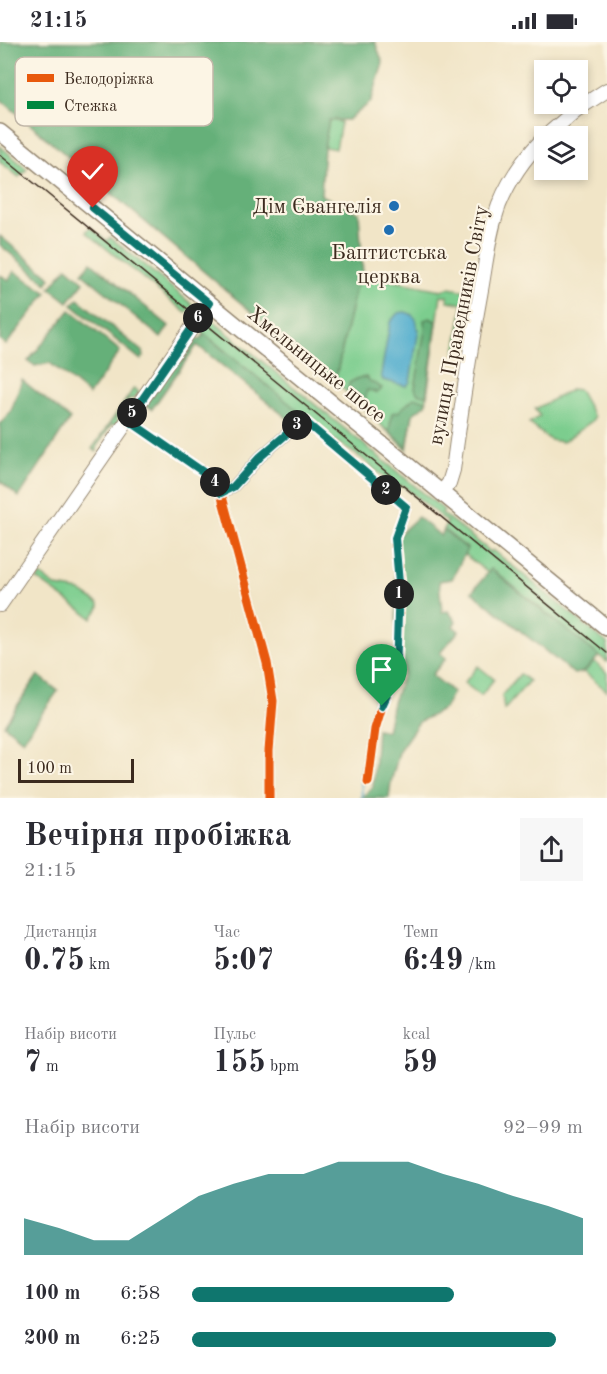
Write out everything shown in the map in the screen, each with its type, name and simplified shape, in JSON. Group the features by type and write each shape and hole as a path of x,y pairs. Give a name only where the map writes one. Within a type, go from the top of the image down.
{"main road":[{"name":"вулиця Праведників Світу","path":"558,126 576,110 607,90"},
{"name":"Хмельницьке шосе","path":"0,132 607,628"},
{"name":"вулиця Праведників Світу","path":"441,493 449,483 453,470 469,358 499,206 522,163 534,149"},
{"path":"0,605 209,303"}],"street":[{"path":"128,420 212,478 221,493 267,663 273,701 269,751 269,798"},
{"path":"221,493 233,487 260,457 303,420 406,507 395,538 399,583 396,675 382,706 375,729 368,782"}],"green space":[{"path":"0,42 375,42 383,63 371,102 348,120 329,120 324,147 321,195 359,213 363,275 356,286 335,381 32,126 213,126 213,57 15,57 15,112 0,99"},
{"path":"329,120 341,122 336,149 324,147"},
{"path":"0,146 27,169 19,177 0,162"},
{"path":"90,227 107,241 110,237 193,305 186,313 86,232"},
{"path":"0,236 51,278 47,284 0,245"},
{"path":"91,262 169,326 161,338 82,273"},
{"path":"67,267 84,282 68,302 50,288"},
{"path":"14,271 47,293 6,345 0,340 0,275 9,280"},
{"path":"363,275 441,290 449,288 468,291 458,354 455,354 463,304 448,301 448,296 441,295 426,404 413,414 407,450 335,381 356,286"},
{"path":"78,299 143,352 144,356 141,360 72,305"},
{"path":"70,310 120,351 89,395 50,363 35,366 28,361"},
{"path":"208,317 444,510 442,513 491,552 493,550 607,643 607,662 492,569 488,573 464,554 467,548 444,530 447,522 402,485 398,489 360,457 329,437 199,329"},
{"path":"430,318 437,322 426,396 417,393 415,388 425,329 424,320"},
{"path":"204,334 301,413 292,422 197,345 152,409 145,404 194,336 200,340"},
{"path":"366,377 382,388 376,393 367,390 365,401 361,403 348,391 349,383"},
{"path":"22,380 70,419 19,497 0,481 0,425 11,411"},
{"path":"134,388 139,392 134,398 129,399 116,418 118,422 116,425 111,425 97,446 97,452 92,449"},
{"path":"572,389 579,390 594,417 592,421 563,442 550,440 529,423 540,416 535,409"},
{"path":"415,397 426,401 426,404 413,414 407,447 389,431 392,413 398,412"},
{"path":"418,517 441,536 444,530 467,549 452,579 439,581 442,612 448,611 456,621 453,626 459,631 440,653 446,658 432,675 453,692 444,709 419,722 400,749 389,798 361,798 373,787 377,729 387,731 393,702 403,675 403,665 397,658 395,538"},
{"path":"491,569 599,656 584,672 574,674 472,592"},
{"path":"40,575 57,587 80,591 99,604 99,608 92,618 37,579"},
{"path":"594,661 607,673 607,691 584,672"},
{"path":"478,666 494,679 481,696 464,683"},
{"path":"520,674 529,681 504,710 502,695"},
{"path":"38,675 58,691 23,740 4,725"}],"water":[{"path":"405,312 414,317 419,329 410,382 406,386 383,380 381,375 390,322 398,313"}],"waterway":[{"path":"362,798 361,776 372,707 383,682"}],"tram line":[{"path":"0,155 607,653"}],"marked path":[{"path":"221,493 233,487 260,457 303,420 306,422"}],"cycle path":[{"path":"128,420 212,478 221,493 267,663 273,701 269,751 269,798"},
{"path":"303,420 406,507 395,538 400,583 396,675 382,706 375,729 368,782"}],"place":[{"name":"Дім Євангелія","path":"394,206"},
{"name":"Баптистська церква","path":"389,230"}],"route":[{"path":"93,208 209,303 128,420 212,478 221,493 233,487 260,457 303,420 406,507 395,538 399,583 396,675 382,706"}]}
